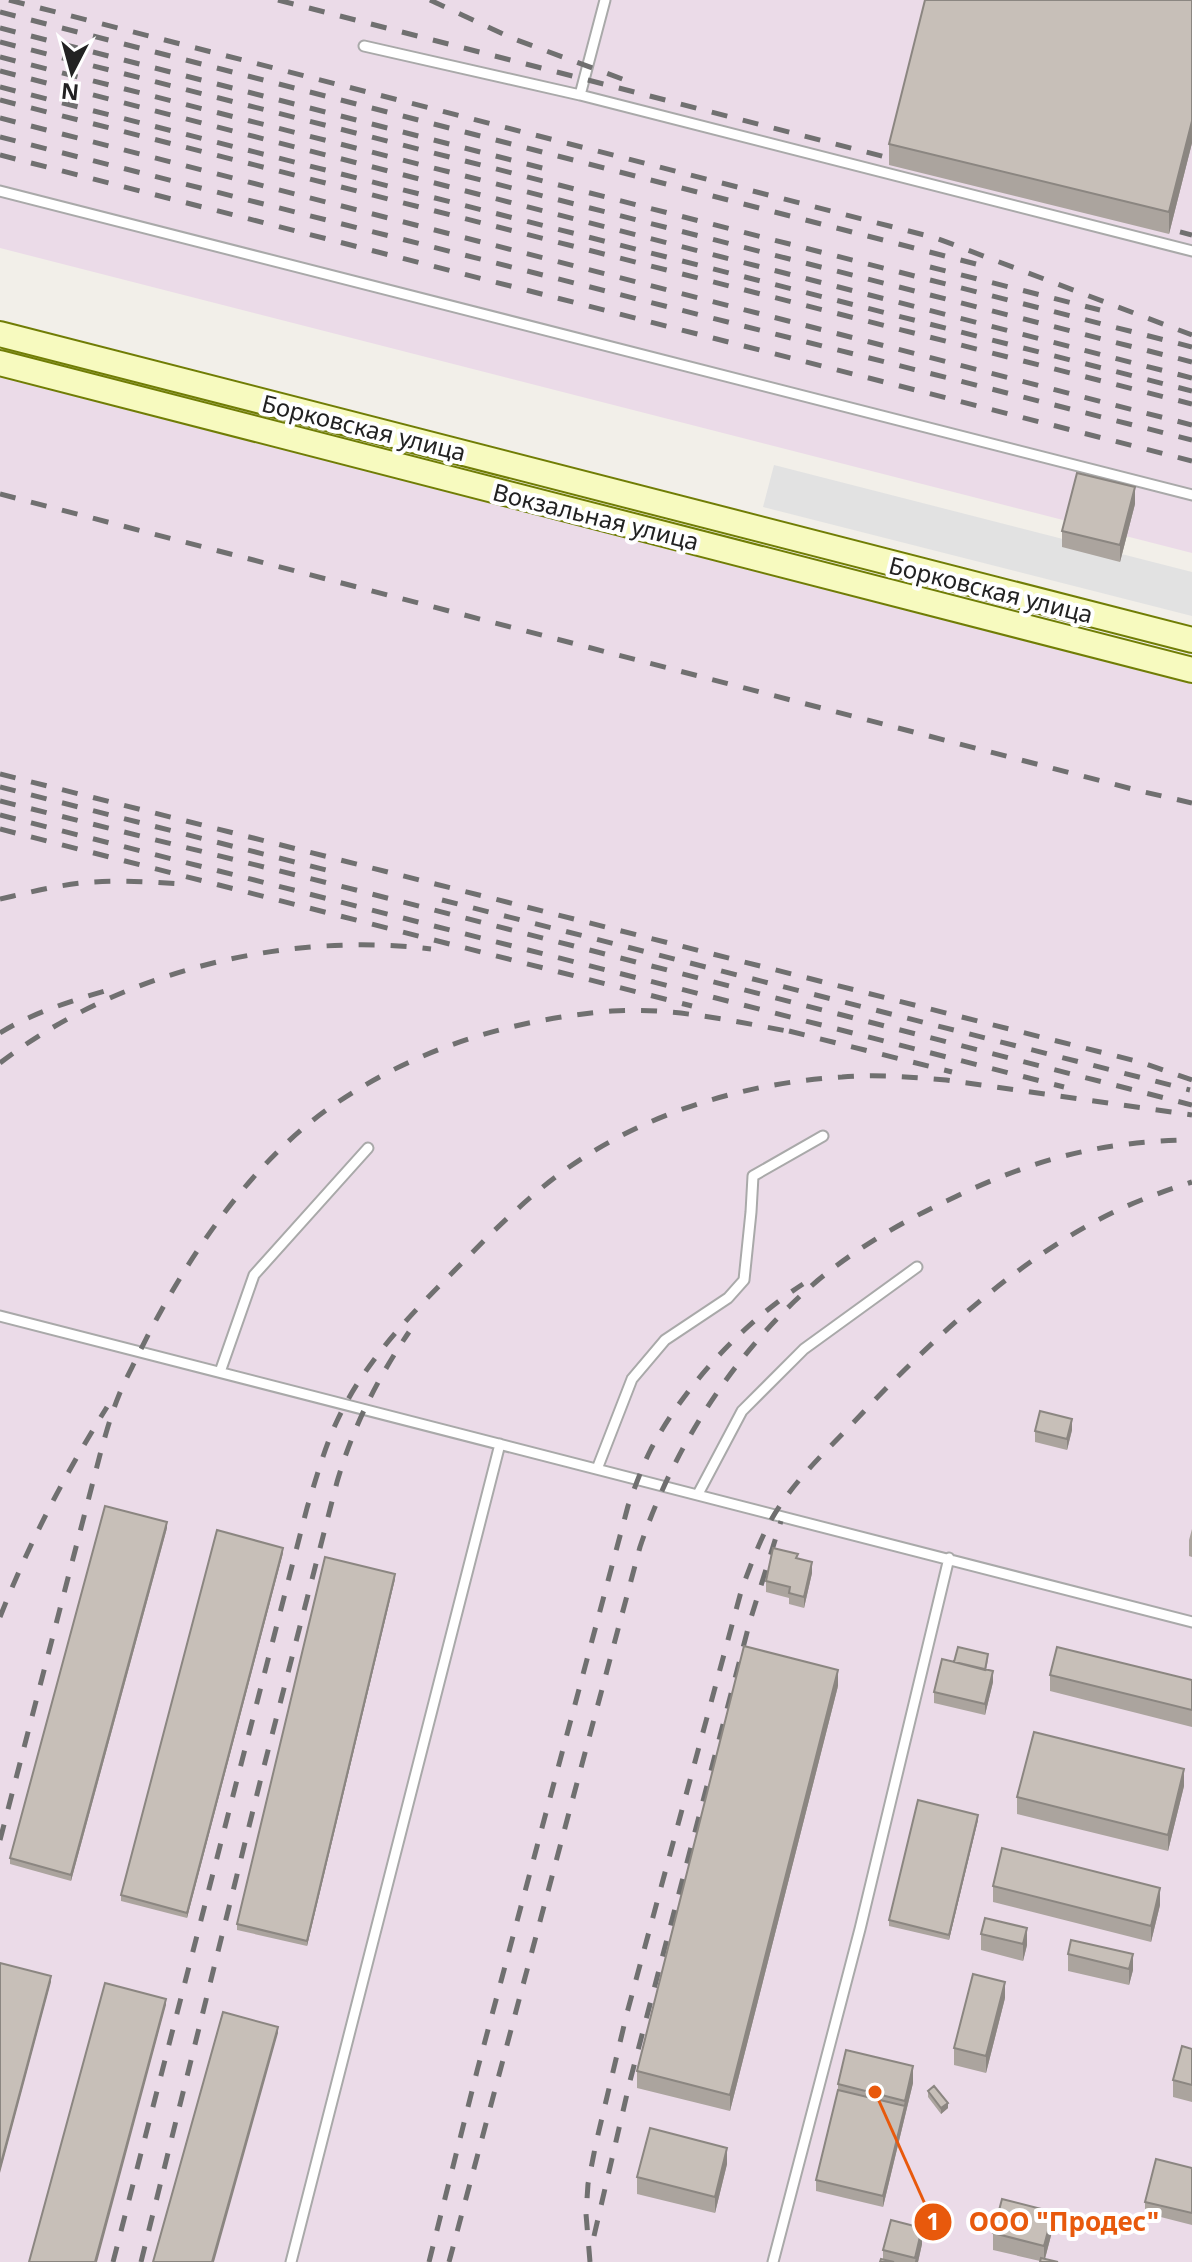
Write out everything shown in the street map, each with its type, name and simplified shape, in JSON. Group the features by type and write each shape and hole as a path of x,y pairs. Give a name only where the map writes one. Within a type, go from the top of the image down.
{"main road":[{"name":"Борковская улица","path":"0,334 1192,640"},
{"name":"Вокзальная улица","path":"0,363 1192,670"}],"lane":[{"path":"580,95 605,0"},
{"path":"364,46 580,95 1192,251"},
{"path":"0,191 1192,495"},
{"path":"597,1469 632,1379 665,1340 728,1298 744,1280 753,1176 823,1136"},
{"path":"220,1372 254,1275 368,1148"},
{"path":"698,1494 742,1411 804,1349 917,1267"},
{"path":"0,1316 1192,1622"},
{"path":"291,2262 500,1444"},
{"path":"773,2262 860,1929 949,1558"}],"shaded area":[{"path":"0,0 1192,0 1192,553 0,248"},
{"path":"0,368 1192,677 1192,2262 0,2262"},
{"path":"774,465 1192,572 1192,616 763,507"}],"building":[{"path":"925,0 1192,0 1192,121 1169,212 889,144"},
{"path":"1077,473 1135,487 1120,545 1062,531"},
{"path":"1040,1411 1072,1419 1067,1439 1035,1431"},
{"path":"105,1506 167,1522 71,1875 10,1858"},
{"path":"217,1530 283,1548 187,1913 121,1895"},
{"path":"773,1548 798,1554 796,1558 812,1562 804,1597 789,1593 790,1587 766,1581"},
{"path":"325,1557 395,1574 307,1941 237,1924"},
{"path":"744,1646 838,1670 730,2095 637,2071"},
{"path":"958,1647 988,1654 985,1670 954,1662"},
{"path":"1057,1647 1192,1680 1192,1710 1050,1675"},
{"path":"942,1659 993,1671 985,1704 934,1692"},
{"path":"1034,1732 1184,1769 1168,1835 1017,1797"},
{"path":"918,1800 978,1815 949,1935 889,1920"},
{"path":"1002,1848 1160,1888 1151,1926 993,1886"},
{"path":"985,1918 1027,1928 1023,1944 981,1934"},
{"path":"1071,1940 1133,1954 1129,1969 1068,1954"},
{"path":"0,1963 51,1976 0,2167"},
{"path":"973,1974 1005,1982 986,2056 954,2048"},
{"path":"105,1983 166,1999 95,2262 29,2262"},
{"path":"223,2012 278,2027 212,2262 153,2262"},
{"path":"1182,2046 1192,2049 1192,2085 1173,2080"},
{"path":"846,2050 913,2066 905,2101 838,2084"},
{"path":"934,2086 948,2103 941,2108 928,2091"},
{"path":"838,2090 905,2106 883,2196 816,2180"},
{"path":"650,2128 727,2148 715,2197 637,2177"},
{"path":"1156,2159 1192,2168 1192,2213 1145,2202"},
{"path":"1002,2199 1053,2212 1044,2246 993,2233"},
{"path":"891,2220 922,2228 915,2258 883,2250"}],"railway":[{"path":"9,0 936,238 1192,335"},
{"path":"278,0 909,163"},
{"path":"430,0 514,39 625,80"},
{"path":"0,12 980,265"},
{"path":"0,28 546,169"},
{"path":"0,42 1192,347"},
{"path":"0,57 1192,362"},
{"path":"0,71 1192,378"},
{"path":"0,87 1192,391"},
{"path":"0,100 1192,404"},
{"path":"0,118 1192,425"},
{"path":"0,137 1192,440"},
{"path":"0,155 1192,461"},
{"path":"1149,224 1192,235"},
{"path":"930,267 1100,310"},
{"path":"0,494 1192,803"},
{"path":"0,774 1140,1062 1192,1080"},
{"path":"0,787 330,871"},
{"path":"0,801 1192,1105"},
{"path":"0,815 1064,1087"},
{"path":"0,829 692,1006"},
{"path":"0,899 93,882 182,884"},
{"path":"442,900 1190,1090"},
{"path":"0,1063 46,1031 96,1004 149,982 205,965 261,953 318,946 375,945 431,949"},
{"path":"0,1033 38,1014 108,990"},
{"path":"0,1840 102,1447 119,1395 158,1317 200,1247 249,1182 277,1152 338,1102 402,1066 469,1039 539,1021 612,1011 659,1011 798,1033"},
{"path":"789,1031 952,1072"},
{"path":"113,2262 317,1475 332,1432 349,1398 377,1355 410,1316 516,1210 581,1159 651,1122 726,1096 803,1081 894,1076 946,1080 1192,1115"},
{"path":"449,2262 640,1547 670,1473 710,1402 787,1308 833,1268 902,1224 986,1183 1043,1162 1100,1148 1192,1140"},
{"path":"590,2262 586,2214 588,2184 627,2013 742,1588 771,1520 820,1457 912,1363 976,1304 1081,1229 1127,1206 1192,1182"},
{"path":"429,2262 477,2071 636,1484 665,1425 698,1379 738,1336 803,1284"},
{"path":"141,2262 337,1482 367,1404 409,1332"},
{"path":"0,1617 49,1509 107,1407"},
{"path":"594,2236 630,2081 750,1621 781,1521"}],"place":[{"name":"ООО \"Продес\"","path":"875,2092"}]}
